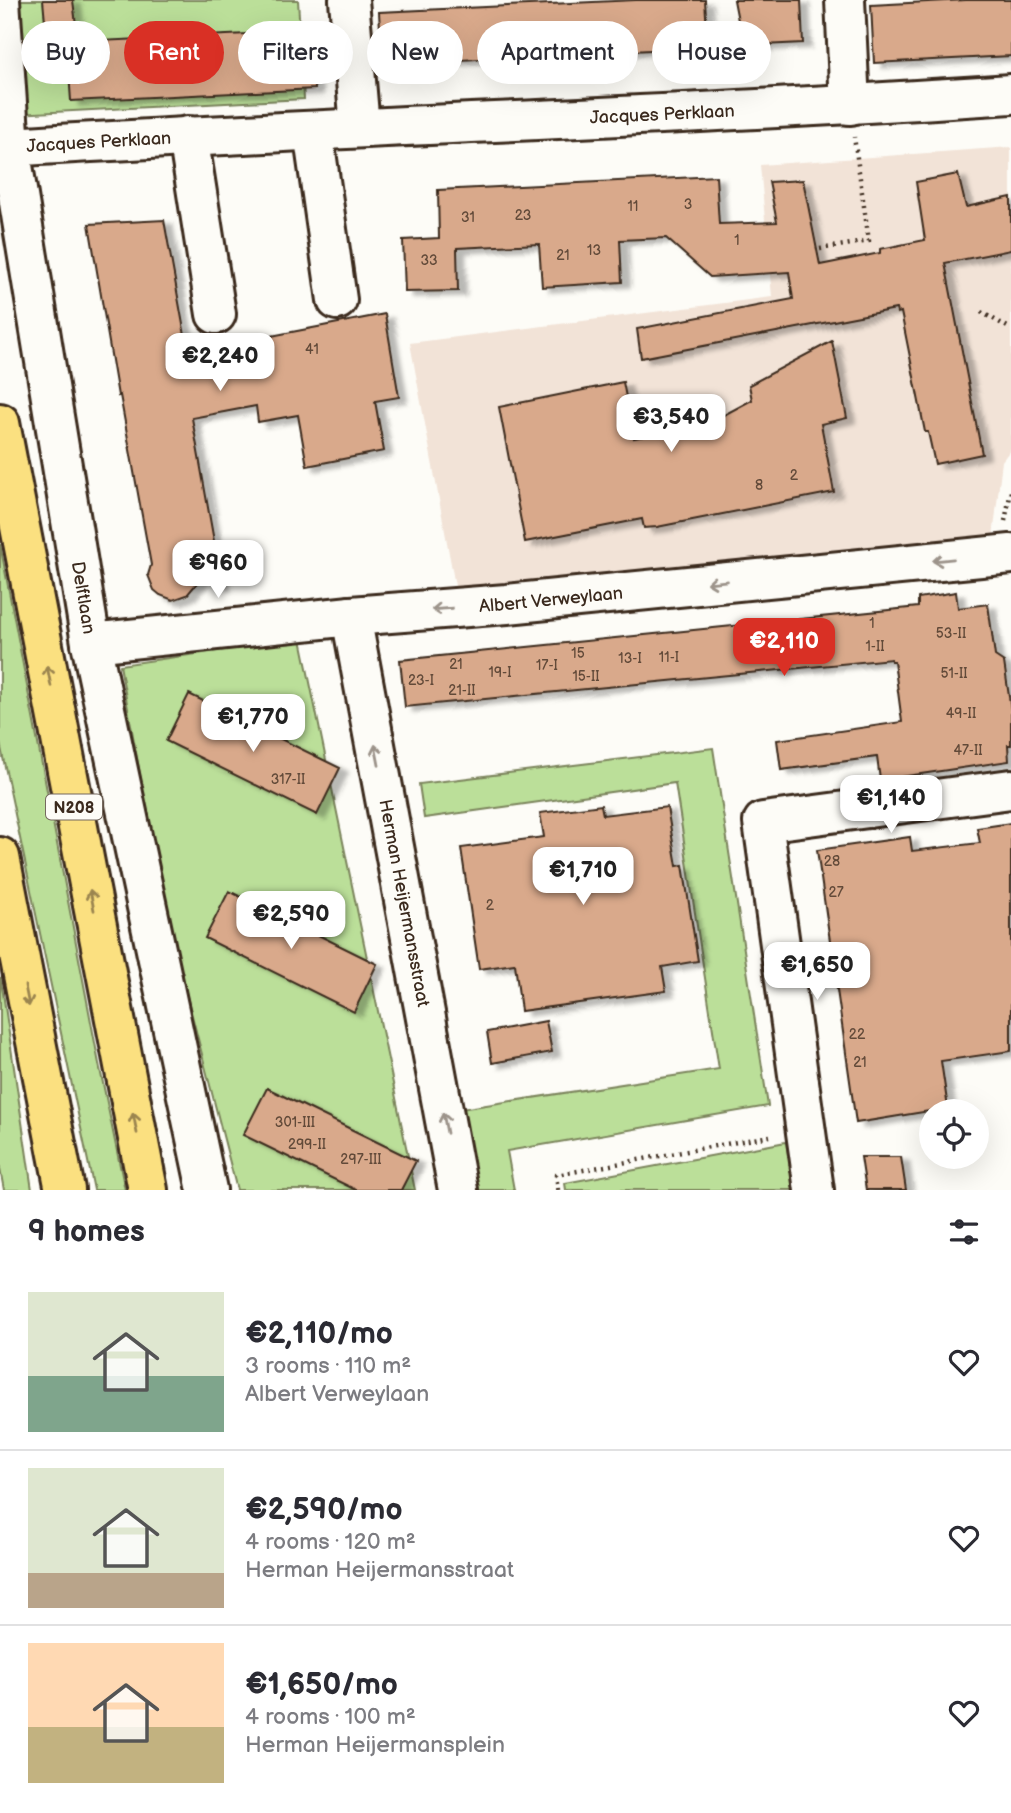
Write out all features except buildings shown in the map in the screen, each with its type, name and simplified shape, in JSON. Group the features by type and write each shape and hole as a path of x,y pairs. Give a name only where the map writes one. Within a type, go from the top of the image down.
{"main road":[{"name":"N208","path":"0,423 148,1190"},
{"path":"0,857 65,1190"}],"street":[{"name":"Delftlaan","path":"1,0 10,147 91,643 207,1190"},
{"path":"349,0 360,127"},
{"path":"845,0 850,105"},
{"name":"Jacques Perklaan","path":"10,147 360,127 850,105 1011,94"},
{"path":"313,131 337,300"},
{"name":"Jacques Perklaan","path":"188,136 216,314"},
{"name":"Albert Verweylaan","path":"91,643 351,615 507,604 1011,554"},
{"name":"Herman Heijermansstraat","path":"351,615 458,1190"},
{"path":"814,1190 762,822 1011,789"}],"path":[{"path":"820,249 869,241 850,105"},
{"path":"981,312 1011,329"},
{"path":"558,1190 556,1175 804,1129"}],"shaded area":[{"path":"1011,147 1011,449 1002,461 993,537 456,591 410,343 772,297 760,165"}],"green space":[{"path":"11,0 298,0 299,21 238,21 238,84 303,84 304,99 16,114"},
{"path":"0,544 125,1190 94,1190 0,743"},
{"path":"301,639 415,1190 237,1190 165,911 120,665"},
{"path":"713,748 768,1106 507,1151 514,1190 468,1190 454,1110 719,1069 675,783 424,818 419,784"},
{"path":"0,977 32,1190 4,1190 0,1169"},
{"path":"786,1142 794,1190 566,1190 565,1183"}]}
